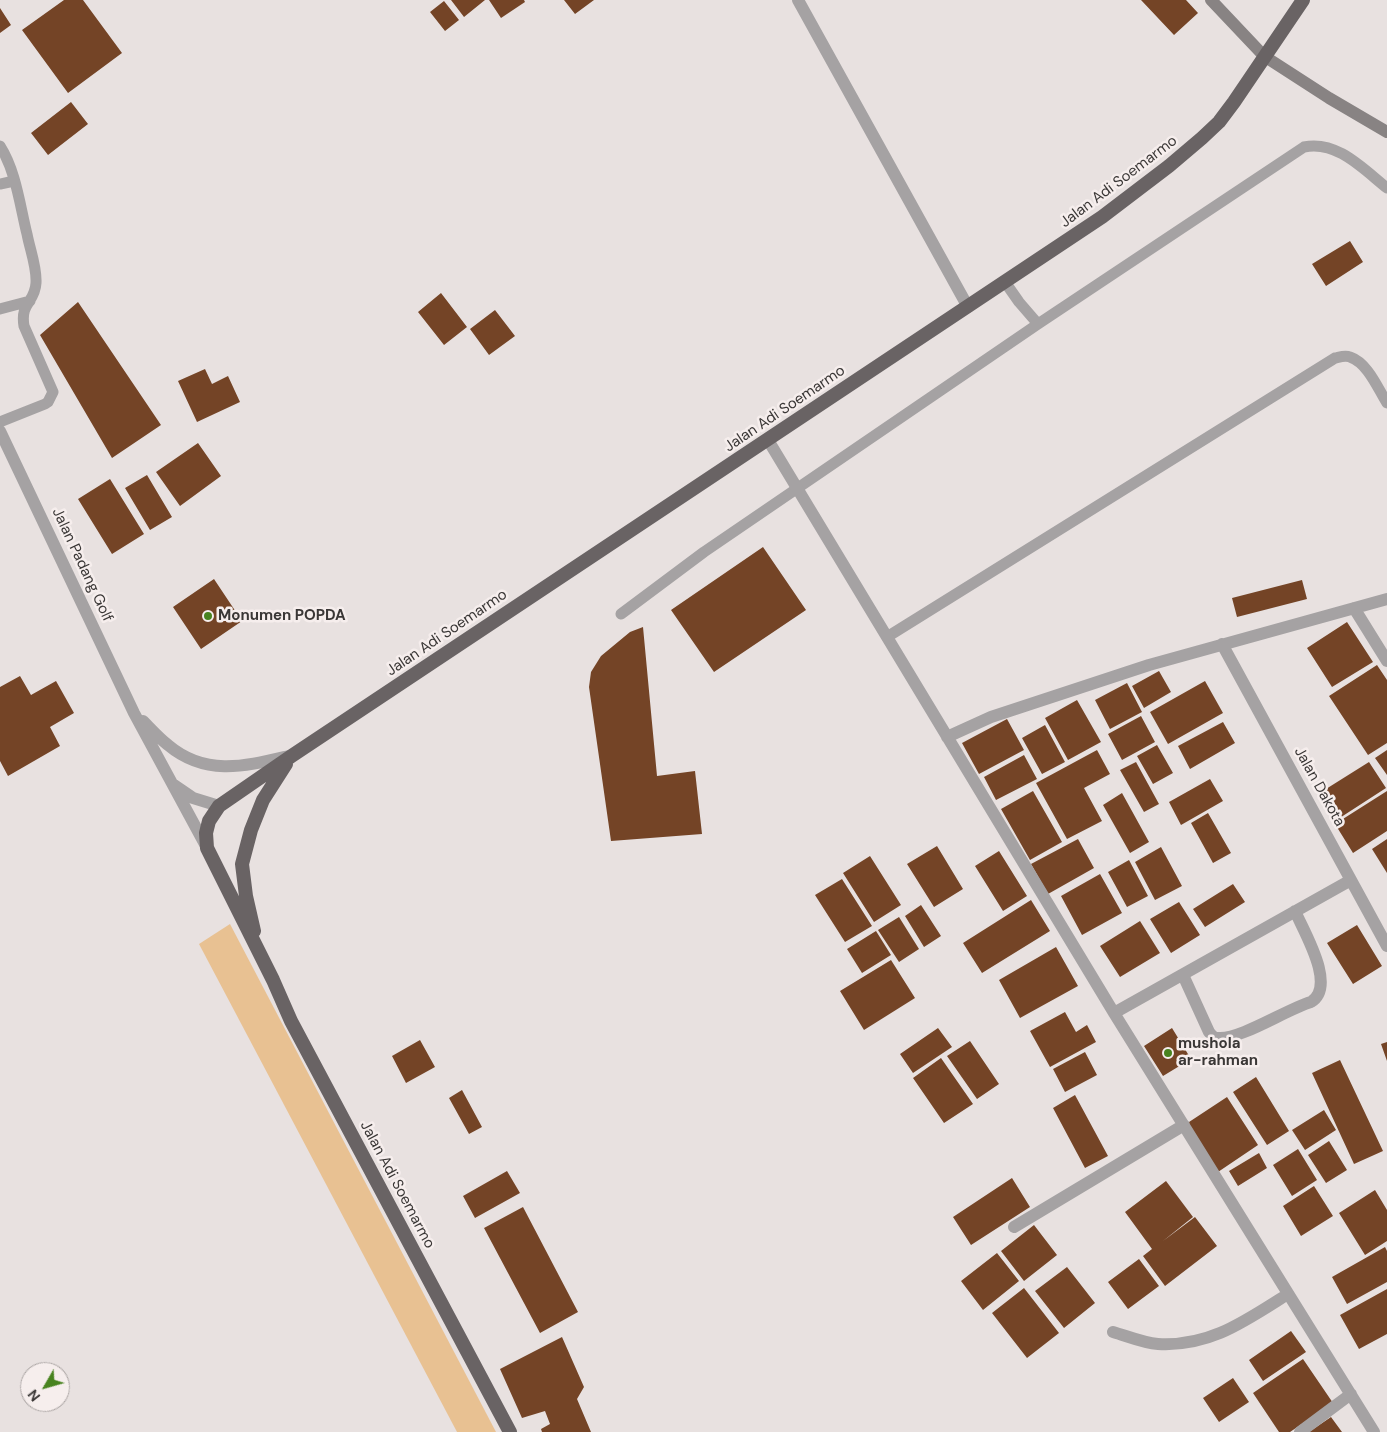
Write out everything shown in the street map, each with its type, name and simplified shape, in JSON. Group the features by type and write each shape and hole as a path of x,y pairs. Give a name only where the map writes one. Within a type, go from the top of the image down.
{"highway":[{"name":"Jalan Adi Soemarmo","path":"510,1432 389,1201 319,1074 206,848 206,833 209,821 219,806 293,755 1102,217 1202,138 1219,122 1303,0"},
{"name":"Jalan Adi Soemarmo","path":"258,951 246,896 242,864 251,830 263,800 293,755"}],"main road":[{"path":"1211,0 1264,56 1329,98 1387,132"}],"street":[{"path":"798,0 968,307"},
{"name":"Jalan Padang Golf","path":"0,431 134,713 206,848"},
{"path":"768,440 1114,1013 1374,1432"},
{"path":"947,736 991,717 1149,665 1387,598"},
{"path":"1354,608 1387,661"},
{"name":"Jalan Dakota","path":"1222,644 1387,946"},
{"path":"134,713 169,746 190,759 213,766 233,768 293,755"},
{"path":"172,783 193,798 219,806"},
{"path":"1114,1013 1351,880"},
{"path":"1183,975 1209,1032 1218,1038 1233,1036 1311,1002 1319,994 1321,978 1311,948 1295,912"},
{"path":"1014,1227 1184,1125"},
{"path":"1113,1332 1156,1344 1185,1343 1210,1337 1233,1328 1288,1294"},
{"path":"1300,1432 1351,1394"}],"lane":[{"path":"621,614 704,552 796,489 1038,324 1304,147 1311,145 1324,146 1335,150 1349,157 1387,188"},
{"path":"0,146 6,156 14,181 34,263 36,284 30,301 24,308 22,316 24,326 53,392 45,404 0,422"},
{"path":"0,184 14,181"},
{"path":"1005,282 1038,324"},
{"path":"0,309 30,301"},
{"path":"887,637 1335,358 1349,356 1356,360 1368,372 1387,403"}],"shaded area":[{"path":"230,924 496,1432 457,1432 199,944"}],"building":[{"path":"64,0 83,0 122,53 68,93 22,30"},
{"path":"451,0 485,0 464,17"},
{"path":"489,0 524,0 525,2 501,18"},
{"path":"564,0 594,0 575,14"},
{"path":"1141,0 1186,0 1198,13 1174,35"},
{"path":"444,1 459,20 445,31 430,12"},
{"path":"0,8 11,25 0,33"},
{"path":"71,102 88,124 48,155 31,133"},
{"path":"1350,241 1363,262 1326,286 1312,264"},
{"path":"441,293 467,327 444,345 418,312"},
{"path":"78,302 161,425 112,458 40,335"},
{"path":"495,310 515,336 489,355 470,329"},
{"path":"205,369 212,384 228,376 240,402 197,422 178,381"},
{"path":"198,443 221,476 180,506 156,472"},
{"path":"147,475 172,517 150,530 125,488"},
{"path":"110,479 144,534 112,554 78,499"},
{"path":"763,547 806,610 714,672 671,610"},
{"path":"214,579 242,621 201,649 173,607"},
{"path":"1302,580 1307,599 1237,617 1232,598"},
{"path":"1347,622 1373,662 1332,687 1307,648"},
{"path":"643,627 657,776 695,771 702,834 611,841 589,687 591,672 601,656 630,632"},
{"path":"1377,665 1387,680 1387,743 1368,755 1329,696"},
{"path":"1159,671 1171,692 1144,708 1132,686"},
{"path":"20,676 31,695 56,681 74,713 50,727 60,746 8,776 0,761 0,687"},
{"path":"1205,681 1223,713 1168,744 1150,712"},
{"path":"1127,683 1142,712 1110,729 1095,700"},
{"path":"1077,700 1101,742 1068,760 1045,718"},
{"path":"1141,716 1155,742 1122,760 1108,734"},
{"path":"1007,719 1024,750 979,774 962,743"},
{"path":"1223,722 1235,743 1190,769 1178,746"},
{"path":"1045,725 1065,762 1042,774 1022,738"},
{"path":"1157,745 1173,773 1153,784 1137,756"},
{"path":"1097,750 1110,774 1084,788 1102,821 1067,839 1036,783"},
{"path":"1387,750 1387,775 1375,758"},
{"path":"1024,755 1037,779 996,800 984,777"},
{"path":"1136,762 1159,804 1144,812 1120,770"},
{"path":"1369,762 1386,788 1335,821 1318,794"},
{"path":"1210,779 1223,801 1181,825 1169,802"},
{"path":"1033,791 1062,842 1030,860 1001,809"},
{"path":"1387,791 1387,831 1353,853 1335,824"},
{"path":"1122,793 1149,842 1130,853 1103,805"},
{"path":"1208,813 1231,853 1213,863 1191,823"},
{"path":"1078,839 1094,868 1048,894 1031,864"},
{"path":"1387,839 1387,873 1372,849"},
{"path":"937,846 963,889 934,907 907,864"},
{"path":"1161,847 1182,886 1155,900 1135,862"},
{"path":"999,851 1027,896 1003,911 975,866"},
{"path":"870,856 901,905 874,922 843,873"},
{"path":"1129,860 1148,896 1127,907 1108,872"},
{"path":"1100,874 1122,913 1082,935 1061,896"},
{"path":"842,879 872,926 845,942 815,895"},
{"path":"1233,884 1245,902 1205,927 1193,909"},
{"path":"1031,900 1050,931 982,973 963,943"},
{"path":"1179,902 1200,935 1171,953 1150,919"},
{"path":"921,905 941,936 924,947 905,916"},
{"path":"899,917 919,949 899,962 878,930"},
{"path":"1140,921 1160,953 1120,977 1100,946"},
{"path":"1357,925 1382,966 1353,984 1327,943"},
{"path":"876,931 891,955 862,973 847,949"},
{"path":"1056,947 1078,986 1020,1018 999,980"},
{"path":"891,960 915,998 864,1030 840,991"},
{"path":"1065,1012 1076,1032 1087,1025 1096,1042 1050,1067 1030,1031"},
{"path":"938,1028 952,1047 913,1073 900,1054"},
{"name":"mushola ar-rahman","path":"1172,1028 1191,1059 1163,1076 1144,1046"},
{"path":"420,1040 435,1067 406,1083 392,1056"},
{"path":"970,1041 999,1084 977,1099 947,1056"},
{"path":"1387,1042 1387,1061 1381,1044"},
{"path":"1085,1052 1097,1075 1065,1092 1053,1069"},
{"path":"941,1058 973,1104 944,1123 913,1078"},
{"path":"1340,1060 1383,1151 1354,1164 1312,1073"},
{"path":"1256,1077 1289,1131 1267,1145 1233,1092"},
{"path":"462,1090 482,1127 469,1134 449,1098"},
{"path":"1075,1095 1108,1156 1085,1168 1053,1108"},
{"path":"1227,1097 1258,1145 1218,1172 1186,1124"},
{"path":"1324,1110 1336,1130 1305,1150 1292,1130"},
{"path":"1329,1141 1347,1170 1326,1183 1308,1155"},
{"path":"1298,1149 1317,1180 1292,1196 1273,1165"},
{"path":"1259,1153 1267,1168 1238,1186 1229,1171"},
{"path":"507,1171 520,1193 475,1218 463,1196"},
{"path":"1012,1178 1030,1207 971,1245 953,1217"},
{"path":"1166,1181 1193,1217 1163,1241 1195,1217 1217,1246 1165,1286 1143,1256 1152,1249 1125,1212"},
{"path":"1314,1186 1333,1216 1301,1236 1283,1206"},
{"path":"1375,1190 1387,1210 1387,1241 1365,1255 1339,1213"},
{"path":"523,1207 578,1312 540,1333 484,1228"},
{"path":"1034,1225 1057,1255 1024,1281 1001,1251"},
{"path":"1385,1247 1387,1251 1387,1282 1347,1304 1332,1277"},
{"path":"997,1253 1019,1281 983,1310 961,1281"},
{"path":"1139,1259 1159,1286 1128,1309 1108,1282"},
{"path":"1067,1267 1095,1303 1064,1328 1035,1291"},
{"path":"1024,1288 1059,1333 1027,1358 992,1313"},
{"path":"1387,1289 1387,1334 1359,1349 1340,1315"},
{"path":"1291,1331 1306,1352 1263,1381 1249,1360"},
{"path":"562,1337 584,1387 577,1399 591,1432 542,1432 541,1429 550,1424 545,1411 522,1418 500,1369"},
{"path":"1303,1359 1333,1403 1290,1432 1279,1432 1253,1393"},
{"path":"1233,1378 1249,1402 1219,1422 1203,1398"},
{"path":"1331,1417 1342,1432 1309,1432"}],"place":[{"name":"Monumen POPDA","path":"208,616"},
{"name":"mushola ar-rahman","path":"1168,1053"}]}
